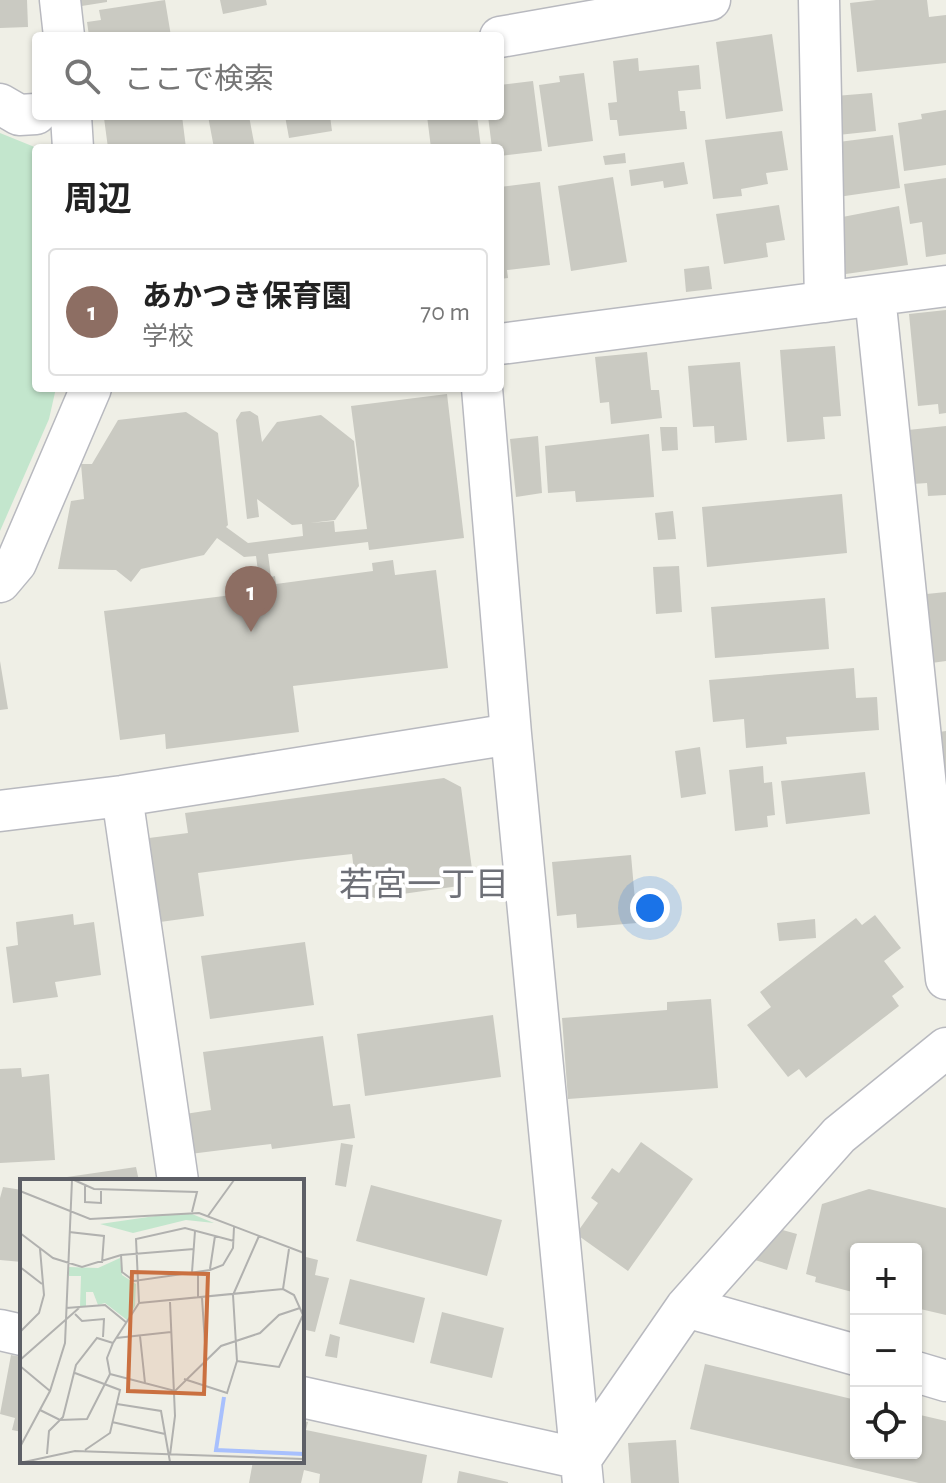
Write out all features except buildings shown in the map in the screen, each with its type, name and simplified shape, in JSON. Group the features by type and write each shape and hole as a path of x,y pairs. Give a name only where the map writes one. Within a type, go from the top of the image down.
{"street":[{"path":"60,0 64,32"},
{"path":"504,36 710,0"},
{"path":"819,0 825,302"},
{"path":"0,104 19,115 32,114"},
{"path":"71,120 73,144"},
{"path":"504,343 946,286"},
{"path":"875,296 946,979"},
{"path":"0,582 16,563 89,392"},
{"path":"482,392 511,734 582,1471"},
{"path":"0,811 122,796 511,734"},
{"path":"122,796 178,1179"},
{"path":"582,1471 686,1307 839,1135 946,1048"},
{"path":"686,1307 850,1353"},
{"path":"0,1330 20,1335"},
{"path":"922,1374 946,1381"},
{"path":"304,1398 582,1471"}],"green space":[{"path":"0,133 32,146 32,392 55,392 49,419 0,531"}],"place":[{"name":"あかつき保育園","path":"251,632"}],"district":[{"name":"若宮一丁目","path":"424,886"}]}
